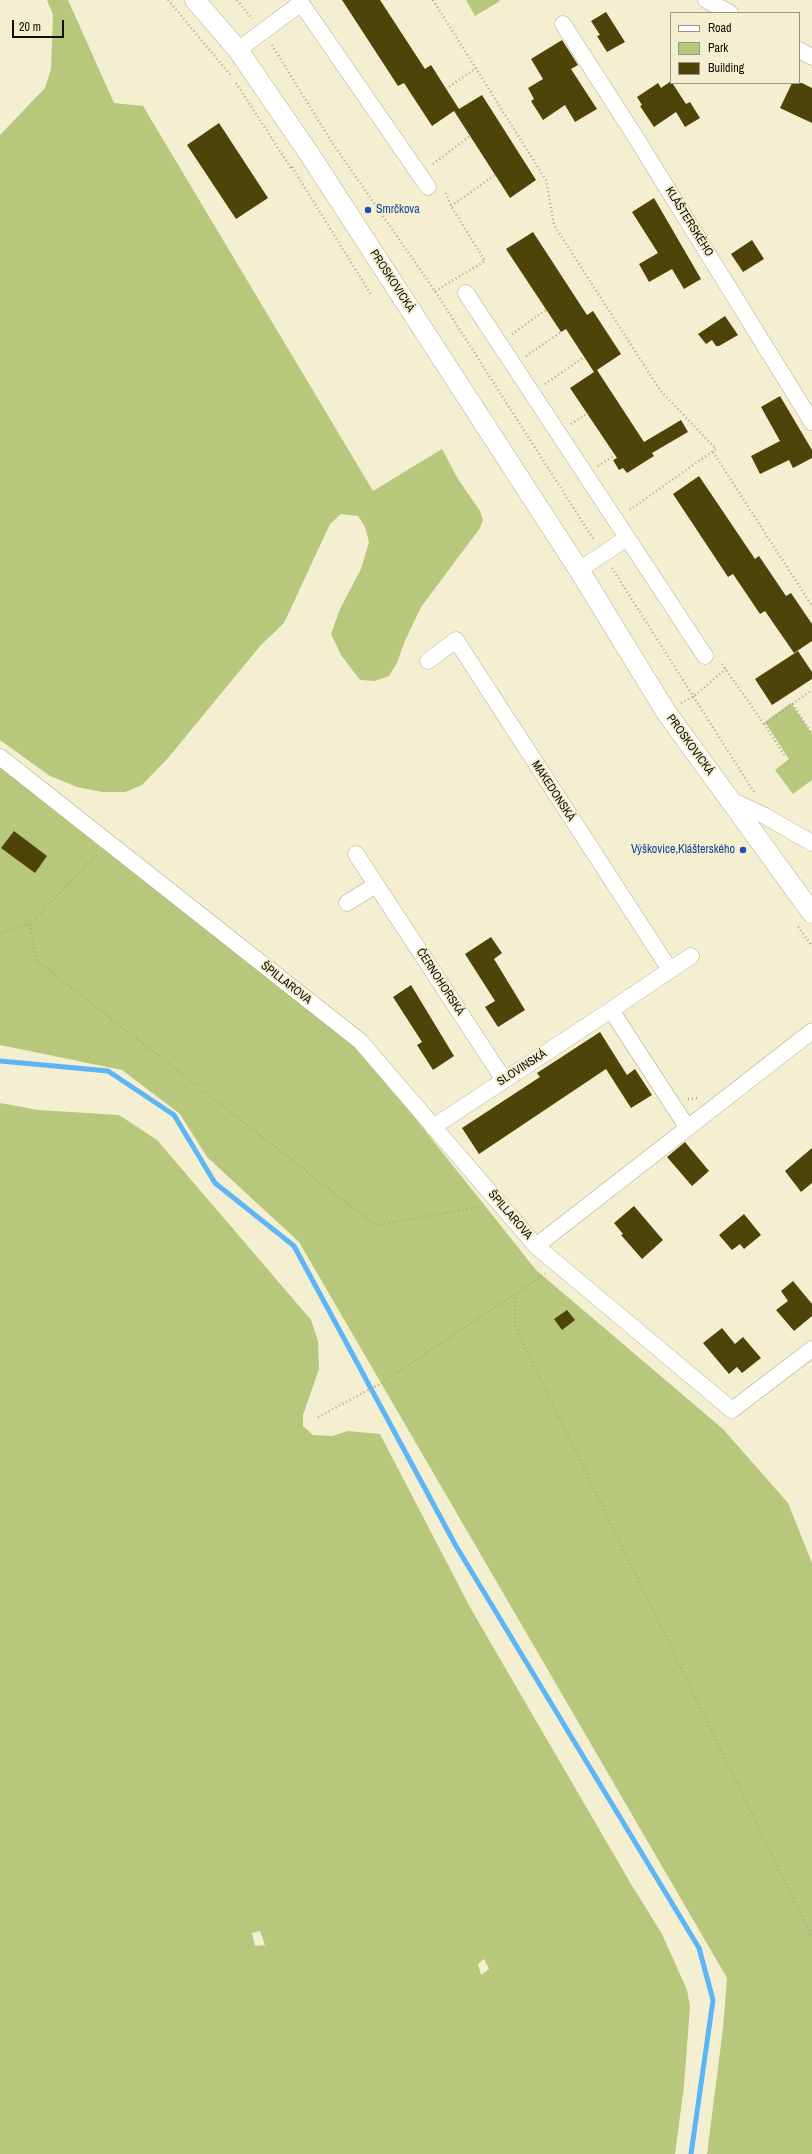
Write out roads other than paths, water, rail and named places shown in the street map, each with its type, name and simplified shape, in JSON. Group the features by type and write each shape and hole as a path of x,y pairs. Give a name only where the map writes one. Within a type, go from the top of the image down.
{"street":[{"name":"PROSKOVICKÁ","path":"196,0 238,50 310,155 579,570 666,712 812,913"},
{"path":"706,0 728,12"},
{"path":"238,50 301,3 435,186"},
{"name":"KLÁŠTERSKÉHO","path":"563,24 633,133 812,422"},
{"path":"800,51 812,57"},
{"path":"467,286 705,656"},
{"path":"579,570 628,538"},
{"name":"MAKEDONSKÁ","path":"428,661 456,640 670,970"},
{"name":"ŠPILLAROVA","path":"0,757 360,1041 536,1246 732,1410 812,1349"},
{"path":"729,800 764,816 812,843"},
{"name":"ČERNOHORSKÁ","path":"356,854 504,1080"},
{"path":"347,903 376,885"},
{"name":"SLOVINSKÁ","path":"433,1126 691,956"},
{"path":"611,1010 687,1127"},
{"name":"ŠPILLAROVA","path":"536,1246 812,1031"}],"waterway":[{"path":"0,1061 108,1071 174,1115 215,1183 294,1246 456,1546 699,1948 713,2000 691,2154"}],"place":[{"name":"Smrčkova","path":"368,210"},
{"name":"Výškovice,Klášterského","path":"743,850"}]}
